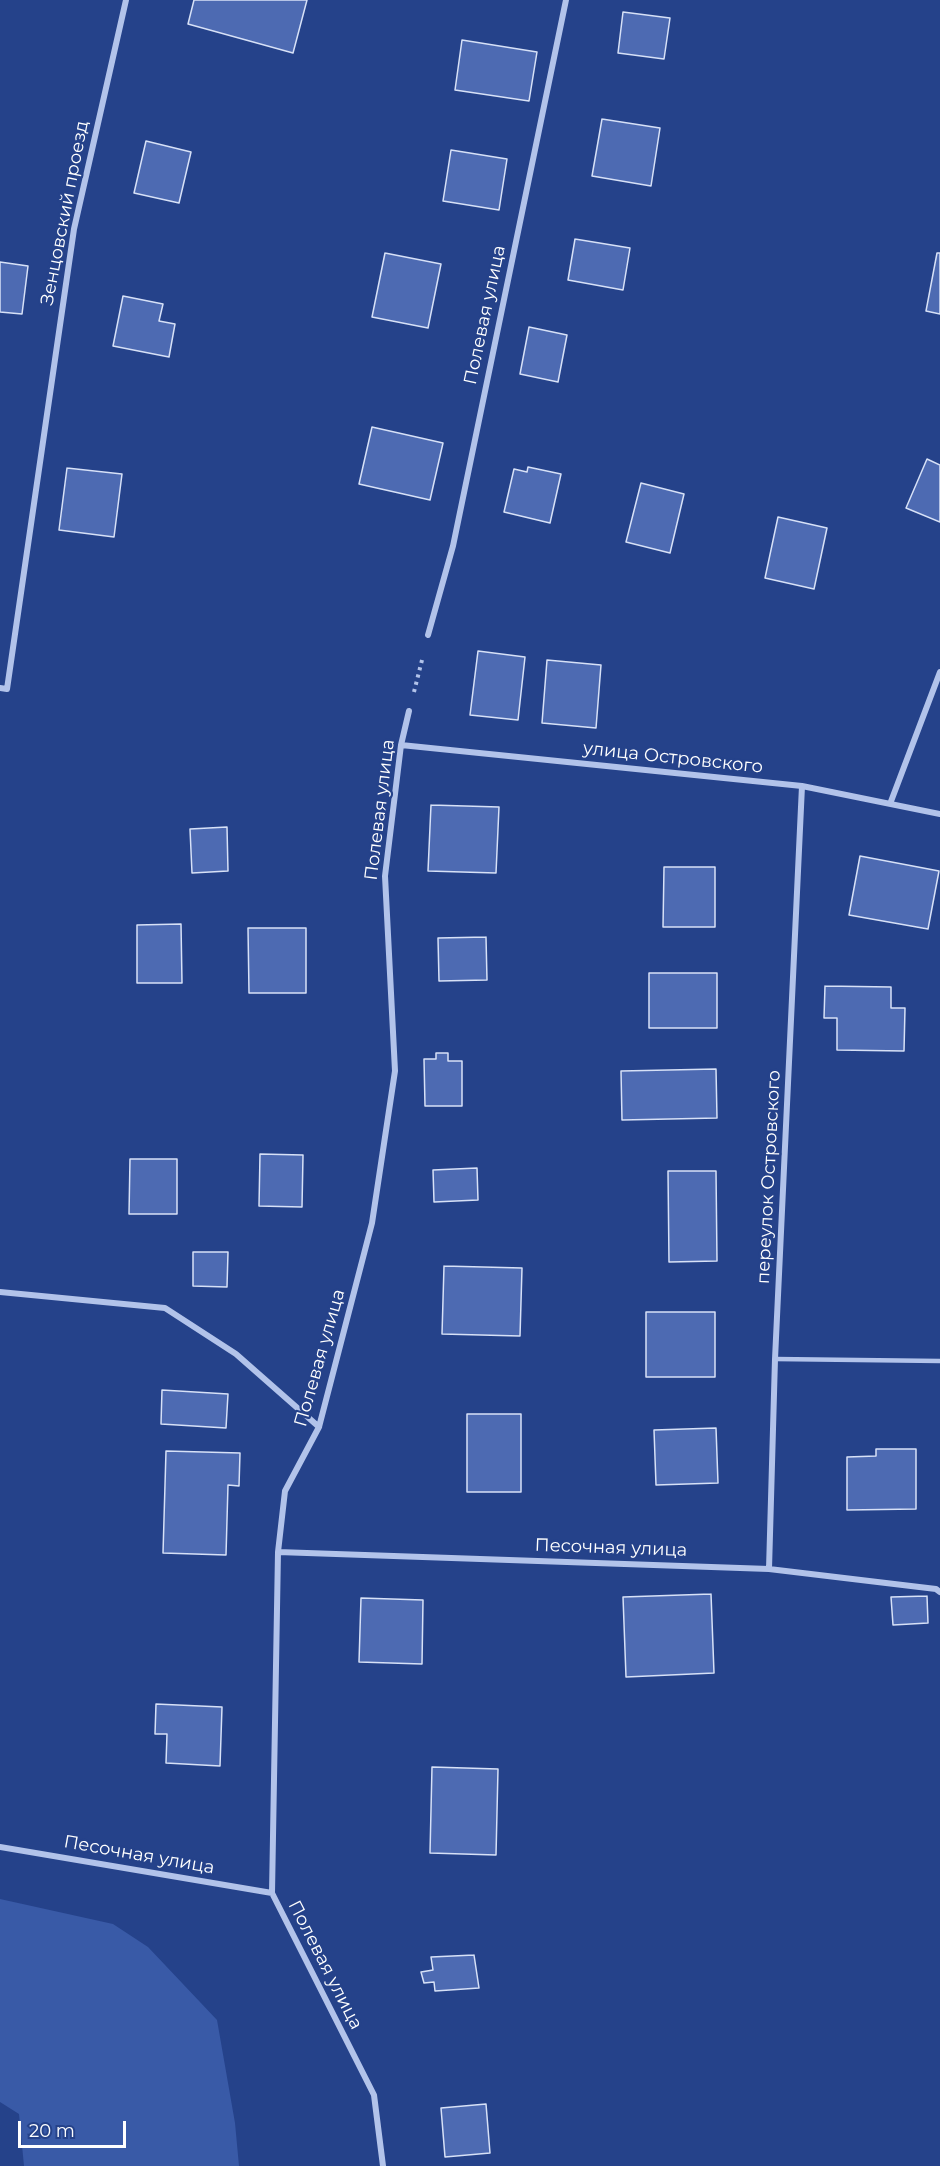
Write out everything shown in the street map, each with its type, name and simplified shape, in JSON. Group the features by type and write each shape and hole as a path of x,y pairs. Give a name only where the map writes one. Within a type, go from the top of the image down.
{"street":[{"name":"Зенцовский проезд","path":"0,688 7,689 74,229 126,0"},
{"name":"Полевая улица","path":"428,635 453,546 566,0"},
{"path":"890,804 940,672"},
{"name":"Полевая улица","path":"383,2166 374,2095 272,1893 278,1552 285,1491 319,1427 372,1223 395,1071 385,876 401,745 410,711"},
{"name":"улица Островского","path":"401,745 802,786 940,814"},
{"name":"переулок Островского","path":"770,1569 775,1359 802,786"},
{"path":"0,1292 165,1308 236,1354 319,1427"},
{"name":"Песочная улица","path":"278,1552 770,1569 936,1589 940,1592"},
{"name":"Песочная улица","path":"0,1847 272,1893"}],"lane":[{"path":"775,1359 940,1361"}],"path":[{"path":"410,711 428,635"}],"shaded area":[{"path":"0,1899 113,1924 148,1947 217,2020 235,2123 239,2166 24,2166 19,2114 0,2102"}],"building":[{"path":"194,0 307,0 293,53 188,24"},
{"path":"623,12 670,18 664,59 618,53"},
{"path":"462,40 537,52 529,101 455,90"},
{"path":"602,119 660,128 651,186 592,176"},
{"path":"146,141 191,152 179,203 134,193"},
{"path":"451,150 507,159 499,210 443,201"},
{"path":"575,239 630,248 623,290 568,280"},
{"path":"385,253 441,264 428,328 372,317"},
{"path":"937,253 940,253 940,314 926,311"},
{"path":"0,262 28,266 22,314 0,312"},
{"path":"123,296 163,304 159,321 175,324 169,357 113,346"},
{"path":"529,327 567,335 558,382 520,374"},
{"path":"372,427 443,443 430,500 359,484"},
{"path":"927,459 940,465 940,522 906,508"},
{"path":"528,467 561,474 550,523 504,512 514,469 527,472"},
{"path":"67,468 122,474 114,537 59,530"},
{"path":"641,483 684,494 670,553 626,542"},
{"path":"778,517 827,528 814,589 765,578"},
{"path":"478,651 525,657 518,720 470,715"},
{"path":"547,660 601,665 596,728 542,723"},
{"path":"431,805 499,807 496,873 428,871"},
{"path":"227,827 228,871 192,873 190,829"},
{"path":"860,856 939,871 928,929 849,915"},
{"path":"664,867 715,867 715,927 663,927"},
{"path":"181,924 182,983 137,983 137,925"},
{"path":"248,928 306,928 306,993 249,993"},
{"path":"486,937 487,980 439,981 438,938"},
{"path":"649,973 717,973 717,1028 649,1028"},
{"path":"825,986 891,987 891,1008 905,1008 904,1051 837,1050 837,1018 824,1018"},
{"path":"436,1053 448,1053 448,1061 462,1061 462,1106 425,1106 424,1059 436,1059"},
{"path":"716,1069 717,1118 622,1120 621,1071"},
{"path":"260,1154 303,1155 302,1207 259,1206"},
{"path":"130,1159 177,1159 177,1214 129,1214"},
{"path":"477,1168 478,1200 434,1202 433,1170"},
{"path":"668,1171 716,1171 717,1261 669,1262"},
{"path":"193,1252 228,1252 227,1287 193,1286"},
{"path":"444,1266 522,1268 520,1336 442,1334"},
{"path":"646,1312 715,1312 715,1377 646,1377"},
{"path":"162,1390 228,1394 226,1428 161,1424"},
{"path":"467,1414 521,1414 521,1492 467,1492"},
{"path":"716,1428 718,1483 656,1485 654,1430"},
{"path":"876,1449 916,1449 916,1509 847,1510 847,1457 876,1456"},
{"path":"166,1451 240,1453 239,1486 228,1485 226,1555 163,1553"},
{"path":"711,1594 714,1673 626,1677 623,1597"},
{"path":"927,1596 928,1623 893,1625 891,1597"},
{"path":"361,1598 423,1600 422,1664 359,1662"},
{"path":"156,1704 222,1707 220,1766 166,1763 167,1734 155,1734"},
{"path":"432,1767 498,1769 496,1855 430,1853"},
{"path":"474,1955 479,1988 435,1991 434,1982 424,1983 421,1972 433,1970 431,1957"},
{"path":"486,2104 490,2153 445,2157 441,2108"}]}
